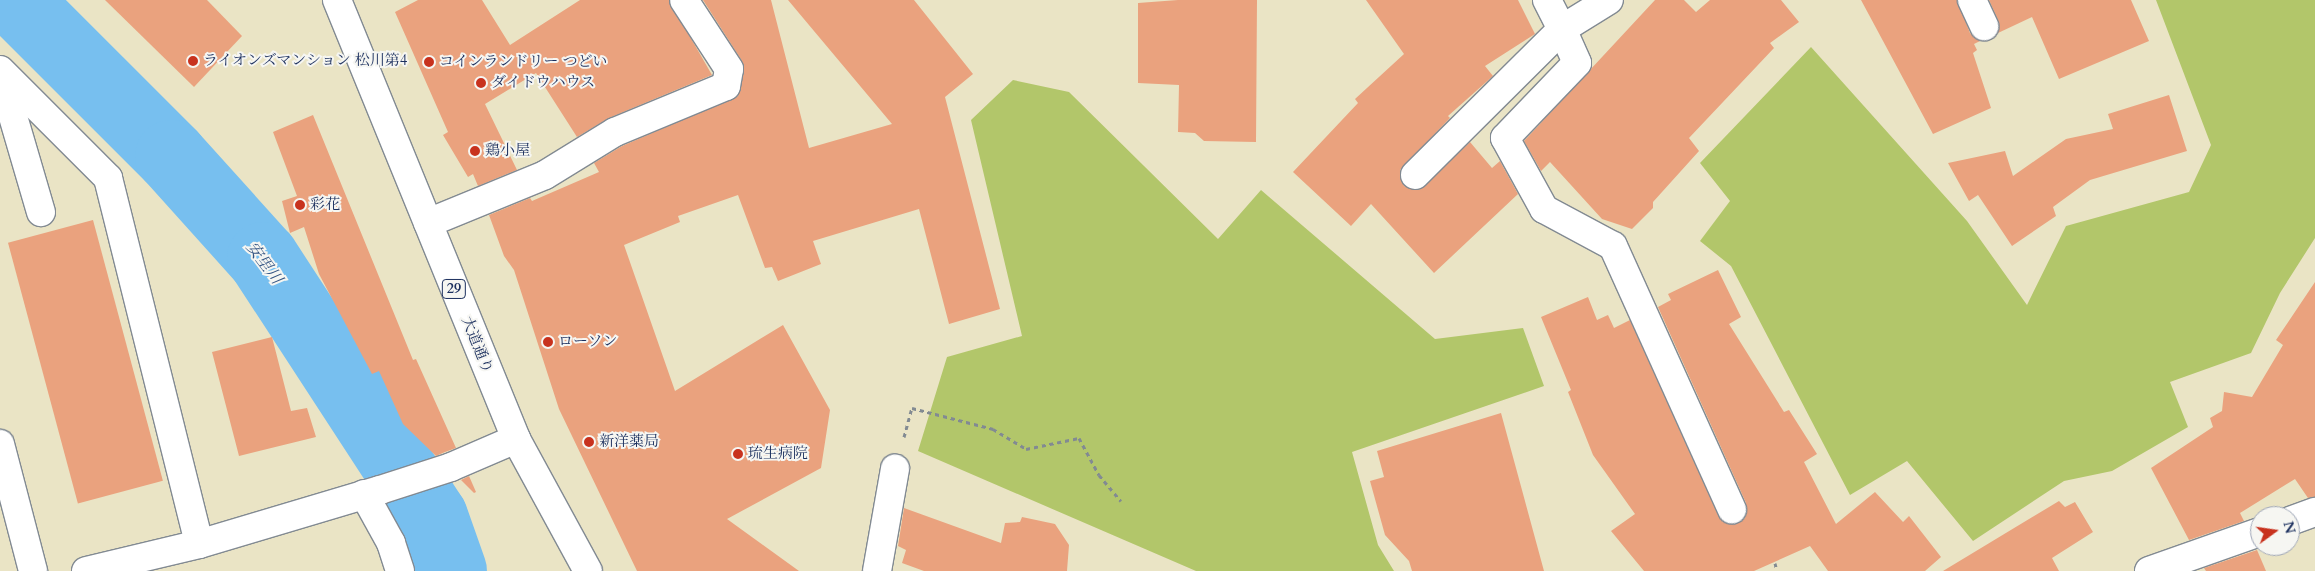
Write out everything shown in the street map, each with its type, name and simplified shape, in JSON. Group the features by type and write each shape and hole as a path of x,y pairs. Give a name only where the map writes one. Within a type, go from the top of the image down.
{"street":[{"name":"大道通り","path":"337,0 516,439 588,571"},
{"path":"428,223 545,175 615,132 726,86 729,69 684,0"},
{"path":"1547,0 1577,63 1505,138 1544,209 1613,246 1732,509"},
{"path":"1415,175 1562,29 1609,0"},
{"path":"1972,0 1984,26"},
{"path":"0,70 41,212"},
{"path":"0,70 108,178 200,544"},
{"path":"86,571 200,544 372,492 451,467 516,439"},
{"path":"0,444 33,571"},
{"path":"877,571 895,468"},
{"path":"372,492 400,571"},
{"path":"2300,517 2315,512"},
{"path":"2149,571 2250,536"}],"path":[{"path":"895,468 912,408 993,429 1026,450 1079,438 1099,475 1121,501"},
{"path":"1775,563 1777,571"}],"green space":[{"path":"2156,0 2315,0 2315,238 2280,293 2251,353 2170,382 2188,427 2112,471 2064,481 1973,541 1907,461 1850,495 1731,266 1700,241 1730,201 1700,163 1811,47 1967,221 2027,305 2066,226 2189,192 2211,145"},
{"path":"1013,80 1069,92 1218,239 1261,190 1435,339 1523,328 1544,386 1352,452 1378,545 1394,571 1196,571 918,451 947,357 1022,336 971,120"}],"building":[{"name":"ライオンズマンション 松川第4","path":"105,0 207,0 242,36 194,87"},
{"path":"418,0 482,0 510,45 580,0 669,0 712,75 609,118 577,137 536,73 485,104 517,170 478,186 473,174 468,177 443,135 448,132 395,12"},
{"path":"703,0 771,0 809,148 892,124 788,0 914,0 973,74 945,97 1000,309 949,324 919,209 813,241 821,264 778,281 772,267 765,268 738,195 678,216 680,222 624,245 675,391 783,325 830,410 821,468 727,519 799,571 637,571 559,409 514,270 504,256 489,215 530,198 532,201 599,172 594,163 622,146 738,96 744,72 742,61"},
{"path":"1178,0 1257,0 1256,142 1204,141 1195,133 1178,132 1179,85 1138,83 1138,3"},
{"path":"1366,0 1518,0 1535,34 1485,66 1493,76 1448,116 1450,118 1400,170 1404,186 1419,190 1470,142 1492,168 1500,161 1518,194 1434,273 1371,204 1351,226 1293,172 1358,103 1355,99 1404,54"},
{"path":"1655,0 1684,0 1696,12 1710,0 1781,0 1799,22 1770,43 1774,48 1689,138 1699,151 1653,202 1653,208 1632,229 1602,219 1550,162 1541,171 1524,141"},
{"path":"1861,0 1957,0 1970,33 1980,41 1974,44 1977,50 1973,53 1991,108 1933,134"},
{"path":"1989,0 2131,0 2149,41 2059,79 2032,17 1998,33 1998,20"},
{"path":"2169,95 2187,151 2090,180 2053,207 2056,216 2012,246 1978,195 1969,201 1948,163 2005,151 2013,176 2066,139 2113,129 2108,114"},
{"path":"313,115 413,360 416,359 456,448 436,456 403,424 379,371 372,374 319,274 304,227 290,233 282,201 297,196 273,132"},
{"path":"93,220 163,481 78,504 8,243"},
{"path":"1718,270 1741,317 1729,324 1784,412 1789,410 1817,454 1804,462 1836,524 1875,492 1903,522 1909,516 1941,557 1925,571 1828,571 1810,546 1754,571 1644,571 1611,531 1635,514 1593,455 1568,392 1571,390 1541,317 1588,297 1597,320 1608,315 1614,328 1630,320 1718,515 1723,522 1738,523 1745,518 1746,503 1658,307 1671,300 1668,294"},
{"path":"2315,282 2315,497 2308,498 2295,479 2240,513 2244,521 2189,540 2151,468 2213,427 2210,418 2222,411 2224,392 2252,397 2283,345 2276,340"},
{"path":"272,337 291,411 307,408 316,437 239,456 212,352"},
{"path":"1501,413 1544,571 1412,571 1409,561 1385,535 1370,481 1384,477 1377,451"},
{"path":"469,476 476,492 474,493 461,480"},
{"path":"2059,501 2065,507 2075,502 2093,532 2052,558 2059,571 1943,571"},
{"path":"904,508 1001,543 1005,523 1020,522 1022,517 1055,524 1069,545 1067,571 924,571 902,563 906,550 898,546"},
{"path":"2250,552 2250,556 2260,556 2266,571 2206,571 2204,568"}],"waterway":[{"name":"安里川","path":"15,0 171,156 263,258 432,517 451,571"}],"place":[{"name":"ライオンズマンション 松川第4","path":"193,61"},
{"name":"コインランドリー つどい","path":"429,62"},
{"name":"ダイドウハウス","path":"481,83"},
{"name":"鶏小屋","path":"475,151"},
{"name":"彩花","path":"300,205"},
{"name":"ローソン","path":"548,342"},
{"name":"新洋薬局","path":"589,442"},
{"name":"琉生病院","path":"738,454"}]}
